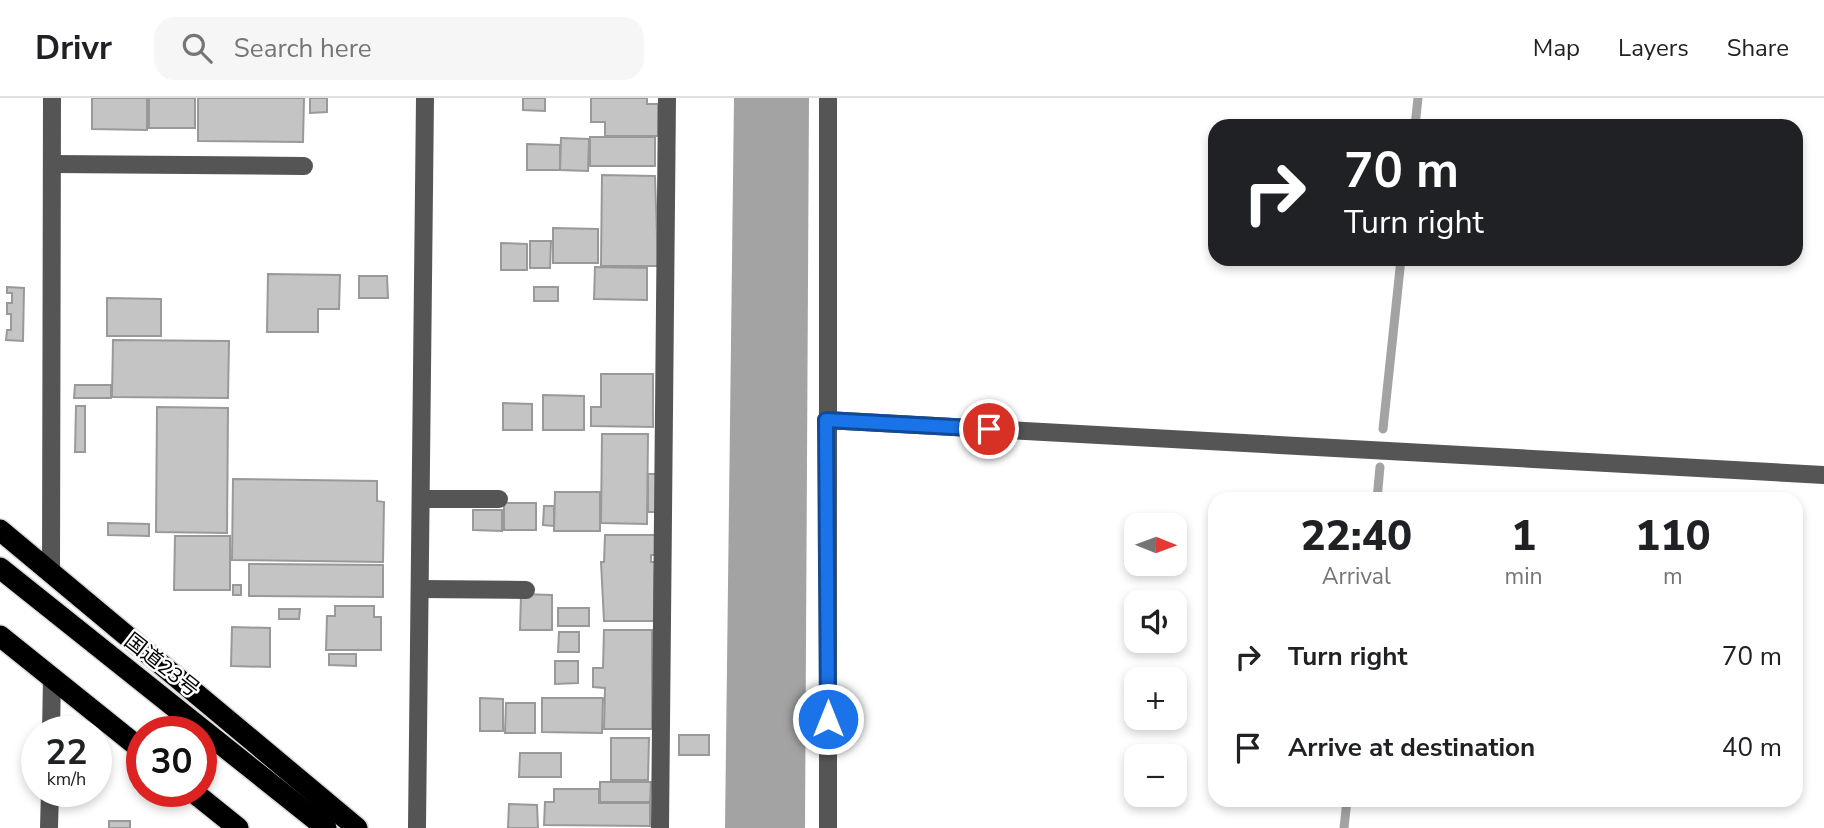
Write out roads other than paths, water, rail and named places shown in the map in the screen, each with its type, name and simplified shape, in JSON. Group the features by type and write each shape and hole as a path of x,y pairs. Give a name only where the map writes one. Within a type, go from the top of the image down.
{"highway":[{"path":"0,530 357,828"},
{"name":"国道23号","path":"0,568 326,828"},
{"path":"0,636 126,737"},
{"path":"212,807 238,828"}],"street":[{"path":"51,572 52,98"},
{"path":"417,827 425,98"},
{"path":"660,828 667,98"},
{"path":"828,98 828,828"},
{"path":"52,164 304,166"},
{"path":"826,420 1824,475"},
{"path":"421,499 499,499"},
{"path":"420,589 526,590"},
{"path":"51,716 52,678"},
{"path":"49,828 50,807"}],"waterway":[{"path":"1416,119 1418,98"},
{"path":"1383,429 1400,266"},
{"path":"1378,492 1380,467"},
{"path":"1344,828 1346,807"}]}
